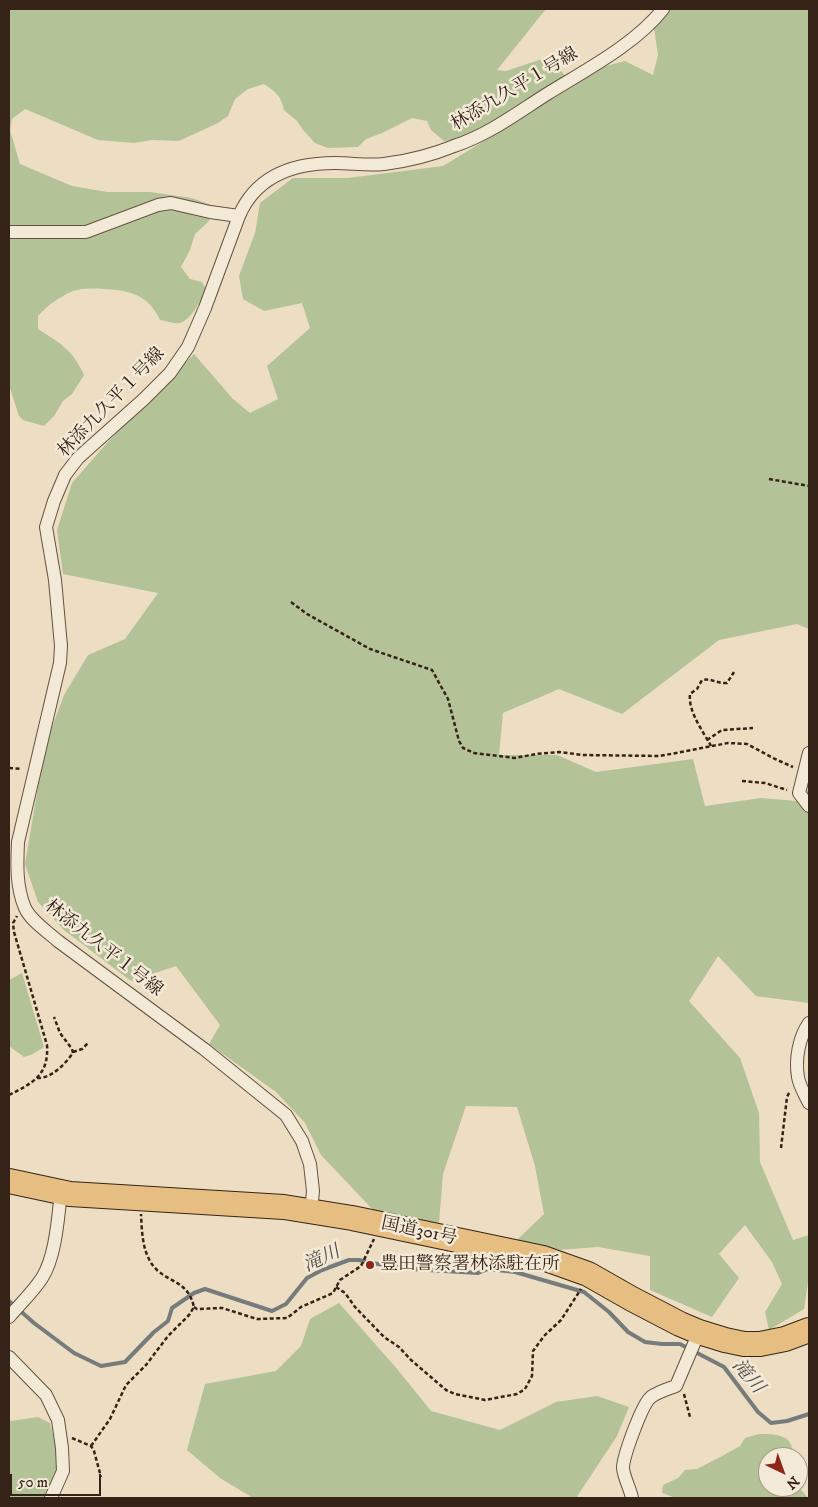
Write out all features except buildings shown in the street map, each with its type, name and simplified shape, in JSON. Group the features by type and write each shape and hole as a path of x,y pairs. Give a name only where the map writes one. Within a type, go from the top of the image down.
{"highway":[{"name":"国道301号","path":"9,1181 70,1194 284,1207 374,1223 543,1258 588,1274 632,1299 699,1332 734,1342 760,1344 785,1340 809,1330"}],"street":[{"name":"林添九久平１号線","path":"311,1212 313,1191 310,1164 302,1141 286,1115 204,1049 58,941 26,909 16,866 18,842 60,663 61,646 55,580 46,527 65,476 78,458 170,373 188,347 205,308 239,216 245,202 255,189 284,171 302,166 336,163 384,164 415,159 456,146 492,129 633,39 662,9"},
{"path":"9,232 86,232 158,204 171,203 210,212 239,216"},
{"path":"809,753 799,793 809,806"},
{"path":"809,1023 804,1030 800,1042 798,1078 809,1103"},
{"path":"9,1317 42,1278 46,1270 56,1231 61,1192"},
{"path":"632,1498 623,1470 624,1460 638,1419 645,1404 652,1396 676,1386 699,1332"},
{"path":"9,1357 46,1395 58,1420 62,1471 51,1498"}],"path":[{"path":"769,479 809,486"},
{"path":"291,602 307,614 370,649 432,670 448,699 459,741 463,748 474,753 514,758 559,752 583,755 660,756 728,743 748,744 774,759 804,771"},
{"path":"712,746 707,740 691,704 690,694 702,680 713,680 722,684 727,683 734,672"},
{"path":"707,740 722,730 753,728"},
{"path":"742,781 765,784 799,793"},
{"path":"9,1095 37,1078 46,1064 47,1045 14,932 13,922 26,909"},
{"path":"54,1018 72,1052"},
{"path":"72,1052 82,1049 88,1043"},
{"path":"37,1078 40,1079 55,1072 69,1059 72,1052"},
{"path":"781,1148 787,1097 798,1078"},
{"path":"140,1198 144,1244 149,1260 156,1270 187,1290 194,1307 197,1309 222,1308 258,1319 287,1318 301,1307 333,1293 340,1280 361,1266 372,1245 374,1223"},
{"path":"336,1287 345,1293 355,1307 384,1336 399,1347 446,1390 455,1394 485,1400 517,1394 525,1389 532,1376 533,1352 544,1336 561,1320 588,1274"},
{"path":"91,1446 110,1418 126,1385 146,1365 168,1336 189,1315 194,1307"},
{"path":"678,1381 690,1417"},
{"path":"60,1438 73,1438 91,1446 101,1478"}],"green space":[{"path":"9,9 546,9 497,70 506,71 545,58 557,65 565,76 488,125 456,139 444,141 431,130 427,121 412,118 366,139 358,147 328,148 315,143 297,121 284,110 281,101 272,89 264,84 248,89 235,99 228,116 218,123 179,141 152,140 134,143 98,140 25,109 12,119 10,130 20,164 72,186 107,192 150,192 192,198 214,206 209,221 195,234 190,250 181,267 190,279 202,282 206,289 196,309 188,318 179,323 160,320 150,304 137,295 129,292 96,288 80,289 68,293 38,316 38,329 70,353 84,375 72,394 63,401 54,416 44,426 23,420 19,416 9,385"},
{"path":"664,9 809,9 809,629 797,624 719,640 622,714 559,689 503,713 499,755 557,755 596,772 693,759 705,806 761,798 797,801 807,793 809,779 809,1003 756,996 718,956 689,1001 740,1058 759,1113 760,1162 793,1240 809,1235 809,1275 804,1309 769,1330 765,1312 782,1284 772,1262 745,1225 719,1254 739,1278 712,1317 650,1290 650,1256 598,1247 531,1252 517,1240 544,1214 535,1166 517,1107 466,1106 443,1174 439,1223 375,1212 321,1155 305,1123 276,1092 209,1044 220,1025 176,966 131,981 64,930 38,902 25,864 45,746 64,695 88,655 125,639 158,593 63,574 57,530 72,483 106,444 194,354 233,399 250,413 278,399 267,366 310,328 302,303 264,311 243,299 239,276 255,233 260,203 293,178 348,178 443,166 507,127 595,69 625,61 653,75 658,55 653,22"},
{"path":"22,973 44,1047 24,1057 9,1046 9,980"},
{"path":"339,1303 431,1411 500,1430 556,1402 597,1396 629,1407 617,1436 576,1498 253,1498 220,1478 187,1450 205,1384 276,1371 301,1346 310,1319"},
{"path":"38,1417 50,1423 59,1467 47,1498 9,1498 9,1420"},
{"path":"759,1434 772,1434 783,1437 791,1444 792,1447 758,1447 758,1497 808,1498 676,1498 662,1493 663,1485 678,1478 685,1470 697,1469 724,1455 740,1446 745,1438"}],"waterway":[{"name":"滝川","path":"9,1301 34,1323 74,1353 101,1366 125,1362 154,1332 168,1321 172,1308 194,1293 205,1289 272,1311 286,1304 307,1278 349,1260 410,1269 478,1273 488,1269 515,1272 584,1292 609,1312 628,1332 645,1342 680,1344 724,1367 758,1412 771,1423 787,1421 809,1414"}],"place":[{"name":"豊田警察署林添駐在所","path":"370,1265"}]}
